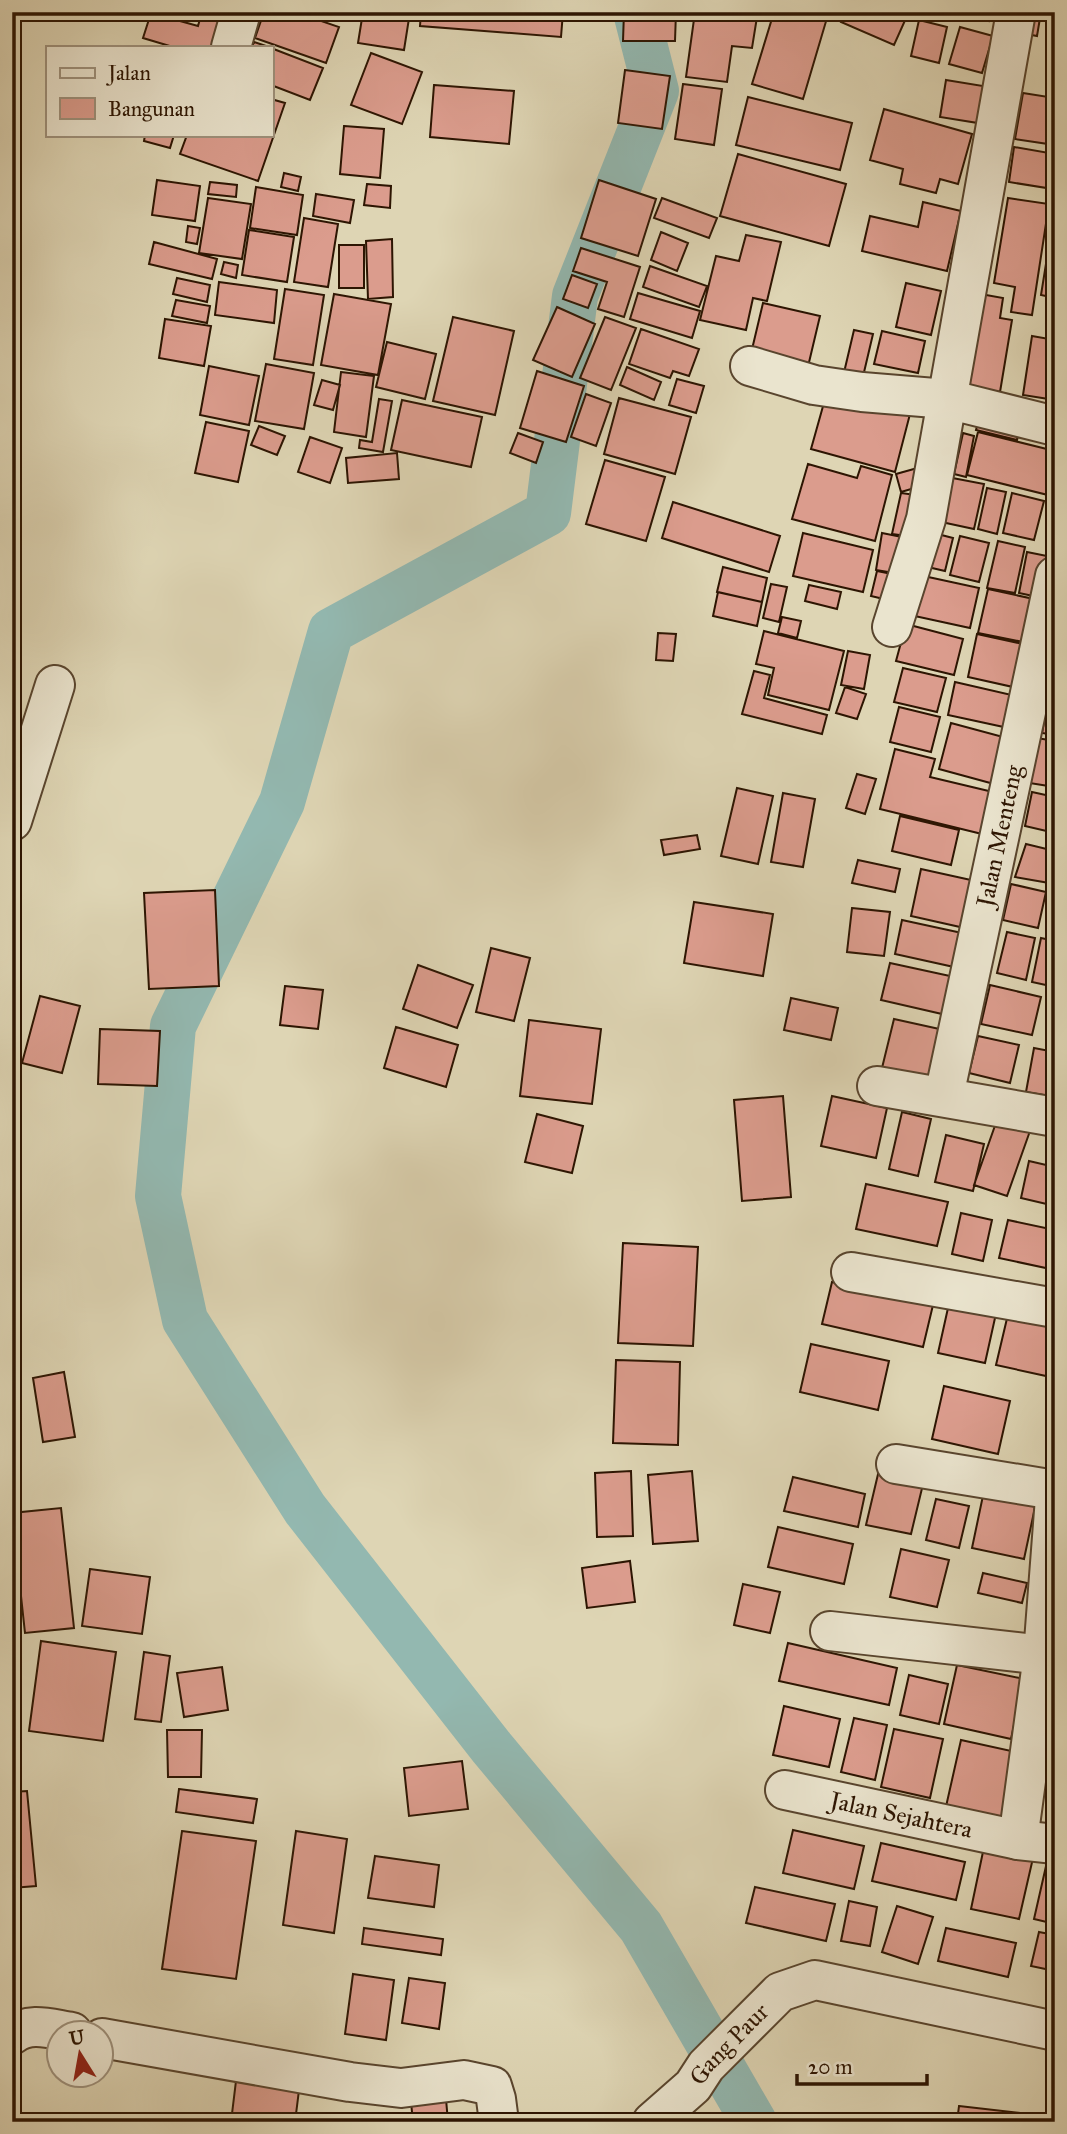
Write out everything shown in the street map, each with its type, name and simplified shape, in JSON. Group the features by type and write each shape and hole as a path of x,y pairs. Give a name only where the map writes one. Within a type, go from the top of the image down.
{"street":[{"path":"231,46 242,12"},
{"path":"892,627 926,519 1016,12"},
{"path":"750,366 814,385 947,399 1055,426"},
{"name":"Jalan Menteng","path":"944,1096 1055,576"},
{"path":"12,821 55,685"},
{"path":"877,1086 1055,1118"},
{"path":"851,1272 1055,1308"},
{"path":"897,1464 1055,1490"},
{"name":"Jalan Sejahtera","path":"785,1790 1037,1842 1043,1655 1055,1498"},
{"path":"830,1631 1043,1655"},
{"name":"Gang Paur","path":"652,2122 693,2086 706,2066 780,1992 815,1980 1055,2031"},
{"path":"12,2035 19,2029 34,2025 46,2027"},
{"path":"116,2040 401,2088 464,2080 492,2086 499,2122"}],"building":[{"path":"169,12 196,12 193,19"},
{"path":"202,12 237,12 227,46 170,46 143,38 151,13 198,26"},
{"path":"264,12 295,12 339,27 326,63 255,38"},
{"path":"363,12 410,12 404,50 358,43"},
{"path":"421,12 563,12 561,37 420,26"},
{"path":"624,12 676,12 675,41 623,41"},
{"path":"695,12 725,12 757,17 752,48 732,46 727,82 686,77"},
{"path":"774,12 809,12 827,18 803,99 752,84"},
{"path":"846,12 898,12 907,16 894,45 841,22"},
{"path":"930,12 991,12 989,21"},
{"path":"1025,12 1041,12 1037,36 1021,33"},
{"path":"919,20 947,27 939,63 911,56"},
{"path":"960,27 993,36 982,73 949,64"},
{"path":"273,49 323,68 310,100 273,86"},
{"path":"371,53 422,72 402,124 351,105"},
{"path":"625,70 670,76 662,129 618,123"},
{"path":"946,80 983,86 978,123 940,117"},
{"path":"683,84 722,89 714,145 675,139"},
{"path":"434,85 514,91 509,144 430,137"},
{"path":"1023,93 1055,98 1055,145 1015,139"},
{"path":"748,97 852,123 840,170 736,145"},
{"path":"273,100 285,103 258,181 180,154 187,136 273,136"},
{"path":"884,109 972,134 958,184 940,179 936,193 900,184 903,169 870,160"},
{"path":"344,126 384,129 380,178 340,174"},
{"path":"145,136 174,136 170,148 144,141"},
{"path":"1014,147 1055,154 1053,189 1009,182"},
{"path":"738,154 846,184 829,246 720,216"},
{"path":"284,173 301,177 298,191 281,187"},
{"path":"157,180 200,186 195,221 152,215"},
{"path":"599,180 656,199 638,256 581,238"},
{"path":"210,182 237,185 236,197 208,194"},
{"path":"367,184 391,186 390,208 364,205"},
{"path":"256,187 303,195 297,235 250,228"},
{"path":"316,194 354,200 350,223 313,216"},
{"path":"208,198 251,204 242,259 199,253"},
{"path":"662,198 717,218 709,238 654,218"},
{"path":"1008,198 1049,204 1032,315 1011,312 1015,287 994,283"},
{"path":"923,202 961,211 947,271 862,251 870,216 918,227"},
{"path":"304,218 338,224 328,287 294,282"},
{"path":"188,226 200,228 197,244 186,242"},
{"path":"249,230 294,237 287,282 242,275"},
{"path":"661,232 688,243 677,271 651,260"},
{"path":"746,235 781,242 767,301 753,298 746,330 700,320 716,256 739,261"},
{"path":"392,239 393,297 368,299 366,241"},
{"path":"154,242 217,259 212,279 149,264"},
{"path":"339,245 364,245 364,288 339,288"},
{"path":"1049,245 1055,246 1055,298 1041,295"},
{"path":"581,248 640,267 624,317 598,309 607,282 573,271"},
{"path":"224,262 238,265 236,278 221,274"},
{"path":"650,266 707,286 699,307 643,287"},
{"path":"572,275 597,284 588,308 563,299"},
{"path":"177,278 210,285 207,302 173,294"},
{"path":"219,282 277,290 274,323 215,315"},
{"path":"906,283 941,291 931,335 896,327"},
{"path":"285,289 324,295 313,365 274,359"},
{"path":"638,293 700,311 692,338 630,319"},
{"path":"975,293 1003,298 1000,318 1012,320 1000,392 960,385"},
{"path":"334,294 391,304 378,375 321,365"},
{"path":"176,300 210,306 207,323 172,316"},
{"path":"763,303 820,316 806,375 749,362"},
{"path":"557,307 595,324 572,377 533,360"},
{"path":"453,317 514,331 495,415 433,401"},
{"path":"605,317 636,328 611,390 580,378"},
{"path":"165,319 211,326 204,366 159,358"},
{"path":"641,329 699,349 689,376 673,371 670,378 629,364"},
{"path":"854,330 873,334 861,385 842,381"},
{"path":"882,331 925,341 918,373 874,364"},
{"path":"1032,336 1055,340 1055,400 1023,395"},
{"path":"387,342 436,354 425,399 376,387"},
{"path":"266,364 314,373 304,429 255,421"},
{"path":"209,366 259,376 249,425 200,415"},
{"path":"627,367 661,382 654,400 620,385"},
{"path":"537,371 584,386 566,442 520,428"},
{"path":"341,372 374,376 366,437 334,432"},
{"path":"677,379 704,386 696,413 669,405"},
{"path":"322,380 340,385 333,410 314,405"},
{"path":"827,392 910,414 895,472 811,449"},
{"path":"586,394 611,403 596,446 571,437"},
{"path":"619,398 691,417 675,474 604,454"},
{"path":"379,399 392,401 383,452 359,448 360,440 372,442"},
{"path":"402,400 482,417 471,467 391,450"},
{"path":"979,419 1020,428 1017,440 976,430"},
{"path":"206,422 249,431 238,482 195,473"},
{"path":"259,426 285,436 277,455 251,445"},
{"path":"978,432 1055,451 1055,486 1052,496 967,475"},
{"path":"518,433 543,442 536,463 510,453"},
{"path":"963,433 974,436 966,477 954,474"},
{"path":"310,437 342,448 330,483 298,472"},
{"path":"397,453 399,479 348,483 346,458"},
{"path":"605,460 665,477 646,541 586,524"},
{"path":"808,464 857,478 861,466 892,475 875,541 792,519"},
{"path":"921,467 925,485 901,492 896,474"},
{"path":"942,476 984,484 974,529 932,520"},
{"path":"987,488 1006,492 997,534 978,529"},
{"path":"901,493 916,495 907,536 892,534"},
{"path":"1012,493 1044,501 1034,540 1003,533"},
{"path":"673,502 780,536 769,572 662,538"},
{"path":"926,531 953,538 945,571 919,565"},
{"path":"803,533 873,550 863,592 793,576"},
{"path":"882,533 907,538 900,574 876,570"},
{"path":"960,536 989,543 979,582 950,575"},
{"path":"998,541 1025,547 1015,593 987,588"},
{"path":"1027,552 1047,556 1038,597 1019,593"},
{"path":"723,567 767,578 762,602 717,592"},
{"path":"877,571 897,575 892,601 871,596"},
{"path":"919,575 979,588 970,628 910,615"},
{"path":"771,584 787,587 779,622 763,618"},
{"path":"809,585 841,592 837,609 805,601"},
{"path":"988,589 1043,601 1033,644 978,633"},
{"path":"718,592 762,602 757,626 713,616"},
{"path":"782,617 801,621 797,638 778,633"},
{"path":"906,624 963,639 954,675 896,661"},
{"path":"764,631 844,651 829,710 768,695 774,668 756,664"},
{"path":"658,633 676,634 673,661 656,660"},
{"path":"977,634 1032,646 1022,689 968,677"},
{"path":"848,651 870,655 864,689 841,685"},
{"path":"1055,661 1055,735 1042,733"},
{"path":"903,668 946,678 937,712 894,702"},
{"path":"754,671 770,675 764,698 827,715 822,734 742,714"},
{"path":"955,682 1020,697 1013,729 948,715"},
{"path":"845,687 866,694 857,719 836,713"},
{"path":"899,707 940,717 931,752 890,742"},
{"path":"951,723 1018,741 1005,787 939,769"},
{"path":"1031,737 1055,741 1055,787 1023,782"},
{"path":"895,749 935,759 930,777 993,792 982,834 880,809"},
{"path":"857,774 876,779 865,814 846,808"},
{"path":"737,788 773,796 758,864 721,856"},
{"path":"1032,792 1055,797 1055,833 1025,826"},
{"path":"783,793 815,799 803,867 771,862"},
{"path":"900,816 959,830 951,865 892,851"},
{"path":"697,835 700,849 664,855 661,840"},
{"path":"1026,844 1055,851 1055,884 1015,877"},
{"path":"858,860 900,869 895,892 852,883"},
{"path":"921,869 980,882 969,929 911,916"},
{"path":"1011,884 1046,892 1038,928 1003,920"},
{"path":"215,890 219,986 149,989 144,893"},
{"path":"694,902 773,914 763,976 684,963"},
{"path":"852,908 890,912 884,956 847,952"},
{"path":"902,920 962,933 954,967 895,954"},
{"path":"1007,932 1035,938 1026,980 997,973"},
{"path":"1041,938 1055,941 1055,987 1032,982"},
{"path":"491,948 530,958 514,1021 476,1012"},
{"path":"890,963 950,976 942,1014 881,1000"},
{"path":"418,965 473,985 457,1028 403,1009"},
{"path":"990,985 1041,997 1032,1035 981,1024"},
{"path":"285,986 323,990 318,1029 280,1025"},
{"path":"40,996 80,1006 62,1073 22,1063"},
{"path":"791,998 838,1008 831,1040 784,1030"},
{"path":"1052,1003 1055,1003 1055,1038 1047,1036"},
{"path":"12,1008 19,1010 12,1038"},
{"path":"894,1019 944,1030 932,1079 882,1068"},
{"path":"529,1020 601,1029 592,1104 520,1096"},
{"path":"396,1027 458,1045 446,1087 384,1068"},
{"path":"100,1029 160,1031 157,1086 98,1084"},
{"path":"978,1036 1019,1045 1010,1083 969,1073"},
{"path":"1034,1048 1055,1052 1055,1097 1026,1092"},
{"path":"783,1096 791,1197 742,1201 734,1100"},
{"path":"832,1096 887,1108 876,1158 821,1146"},
{"path":"902,1112 931,1119 918,1176 889,1169"},
{"path":"537,1114 583,1126 572,1173 525,1162"},
{"path":"997,1120 1030,1131 1007,1196 974,1185"},
{"path":"946,1135 984,1144 973,1191 935,1182"},
{"path":"1029,1161 1055,1167 1055,1206 1021,1198"},
{"path":"866,1184 948,1202 937,1246 856,1229"},
{"path":"961,1213 992,1220 983,1261 952,1254"},
{"path":"1008,1220 1055,1230 1055,1270 999,1258"},
{"path":"623,1243 698,1247 693,1346 618,1343"},
{"path":"832,1282 933,1305 923,1347 822,1324"},
{"path":"950,1299 997,1309 985,1363 938,1353"},
{"path":"1009,1310 1055,1320 1055,1339 1046,1376 996,1365"},
{"path":"811,1344 889,1361 878,1410 800,1392"},
{"path":"616,1360 680,1362 678,1445 613,1443"},
{"path":"64,1372 75,1437 43,1442 33,1378"},
{"path":"944,1386 1010,1401 998,1454 932,1439"},
{"path":"879,1470 924,1480 911,1534 866,1525"},
{"path":"631,1471 633,1536 597,1537 595,1473"},
{"path":"692,1471 698,1541 653,1544 648,1475"},
{"path":"793,1477 865,1494 858,1527 784,1511"},
{"path":"985,1486 1037,1498 1024,1559 972,1548"},
{"path":"936,1499 969,1506 959,1548 926,1540"},
{"path":"61,1508 74,1628 25,1633 12,1513"},
{"path":"778,1527 853,1544 844,1584 768,1567"},
{"path":"901,1549 949,1560 937,1607 890,1597"},
{"path":"630,1561 635,1602 587,1608 582,1568"},
{"path":"90,1569 150,1577 142,1634 82,1626"},
{"path":"983,1573 1027,1583 1022,1603 978,1593"},
{"path":"743,1584 780,1592 770,1633 734,1625"},
{"path":"41,1641 116,1652 103,1741 29,1731"},
{"path":"788,1643 897,1668 889,1705 779,1681"},
{"path":"144,1652 170,1656 161,1722 135,1719"},
{"path":"957,1665 1024,1679 1011,1739 944,1724"},
{"path":"222,1667 228,1710 184,1717 177,1673"},
{"path":"909,1675 948,1684 939,1724 900,1715"},
{"path":"784,1706 840,1719 829,1767 773,1755"},
{"path":"854,1718 887,1725 875,1780 841,1772"},
{"path":"894,1729 943,1739 930,1798 881,1787"},
{"path":"167,1730 202,1730 201,1777 168,1777"},
{"path":"961,1740 1020,1753 1004,1825 945,1811"},
{"path":"462,1761 468,1809 409,1816 404,1768"},
{"path":"179,1789 257,1799 253,1823 176,1812"},
{"path":"27,1791 36,1886 12,1888 12,1792"},
{"path":"793,1830 864,1846 854,1889 783,1873"},
{"path":"182,1831 256,1841 236,1979 162,1969"},
{"path":"296,1831 347,1839 334,1933 283,1925"},
{"path":"881,1843 965,1862 956,1900 872,1881"},
{"path":"984,1847 1033,1858 1019,1919 971,1909"},
{"path":"1049,1853 1055,1854 1055,1924 1034,1919"},
{"path":"375,1856 439,1865 434,1907 368,1898"},
{"path":"755,1887 835,1904 826,1941 746,1923"},
{"path":"849,1901 877,1907 870,1946 841,1941"},
{"path":"897,1906 933,1917 918,1964 882,1952"},
{"path":"364,1928 443,1939 441,1955 362,1944"},
{"path":"946,1928 1016,1943 1008,1977 938,1961"},
{"path":"1039,1932 1055,1935 1055,1971 1031,1966"},
{"path":"353,1974 394,1980 386,2040 345,2034"},
{"path":"409,1978 445,1983 439,2029 402,2023"},
{"path":"236,2081 299,2090 295,2122 231,2122"},
{"path":"446,2099 448,2122 413,2122 411,2102"},
{"path":"959,2106 1055,2117 1055,2122 957,2122"}],"waterway":[{"path":"636,12 656,91 575,296 548,513 331,631 282,802 173,1026 158,1196 185,1320 305,1509 492,1748 641,1927 754,2122"}]}
